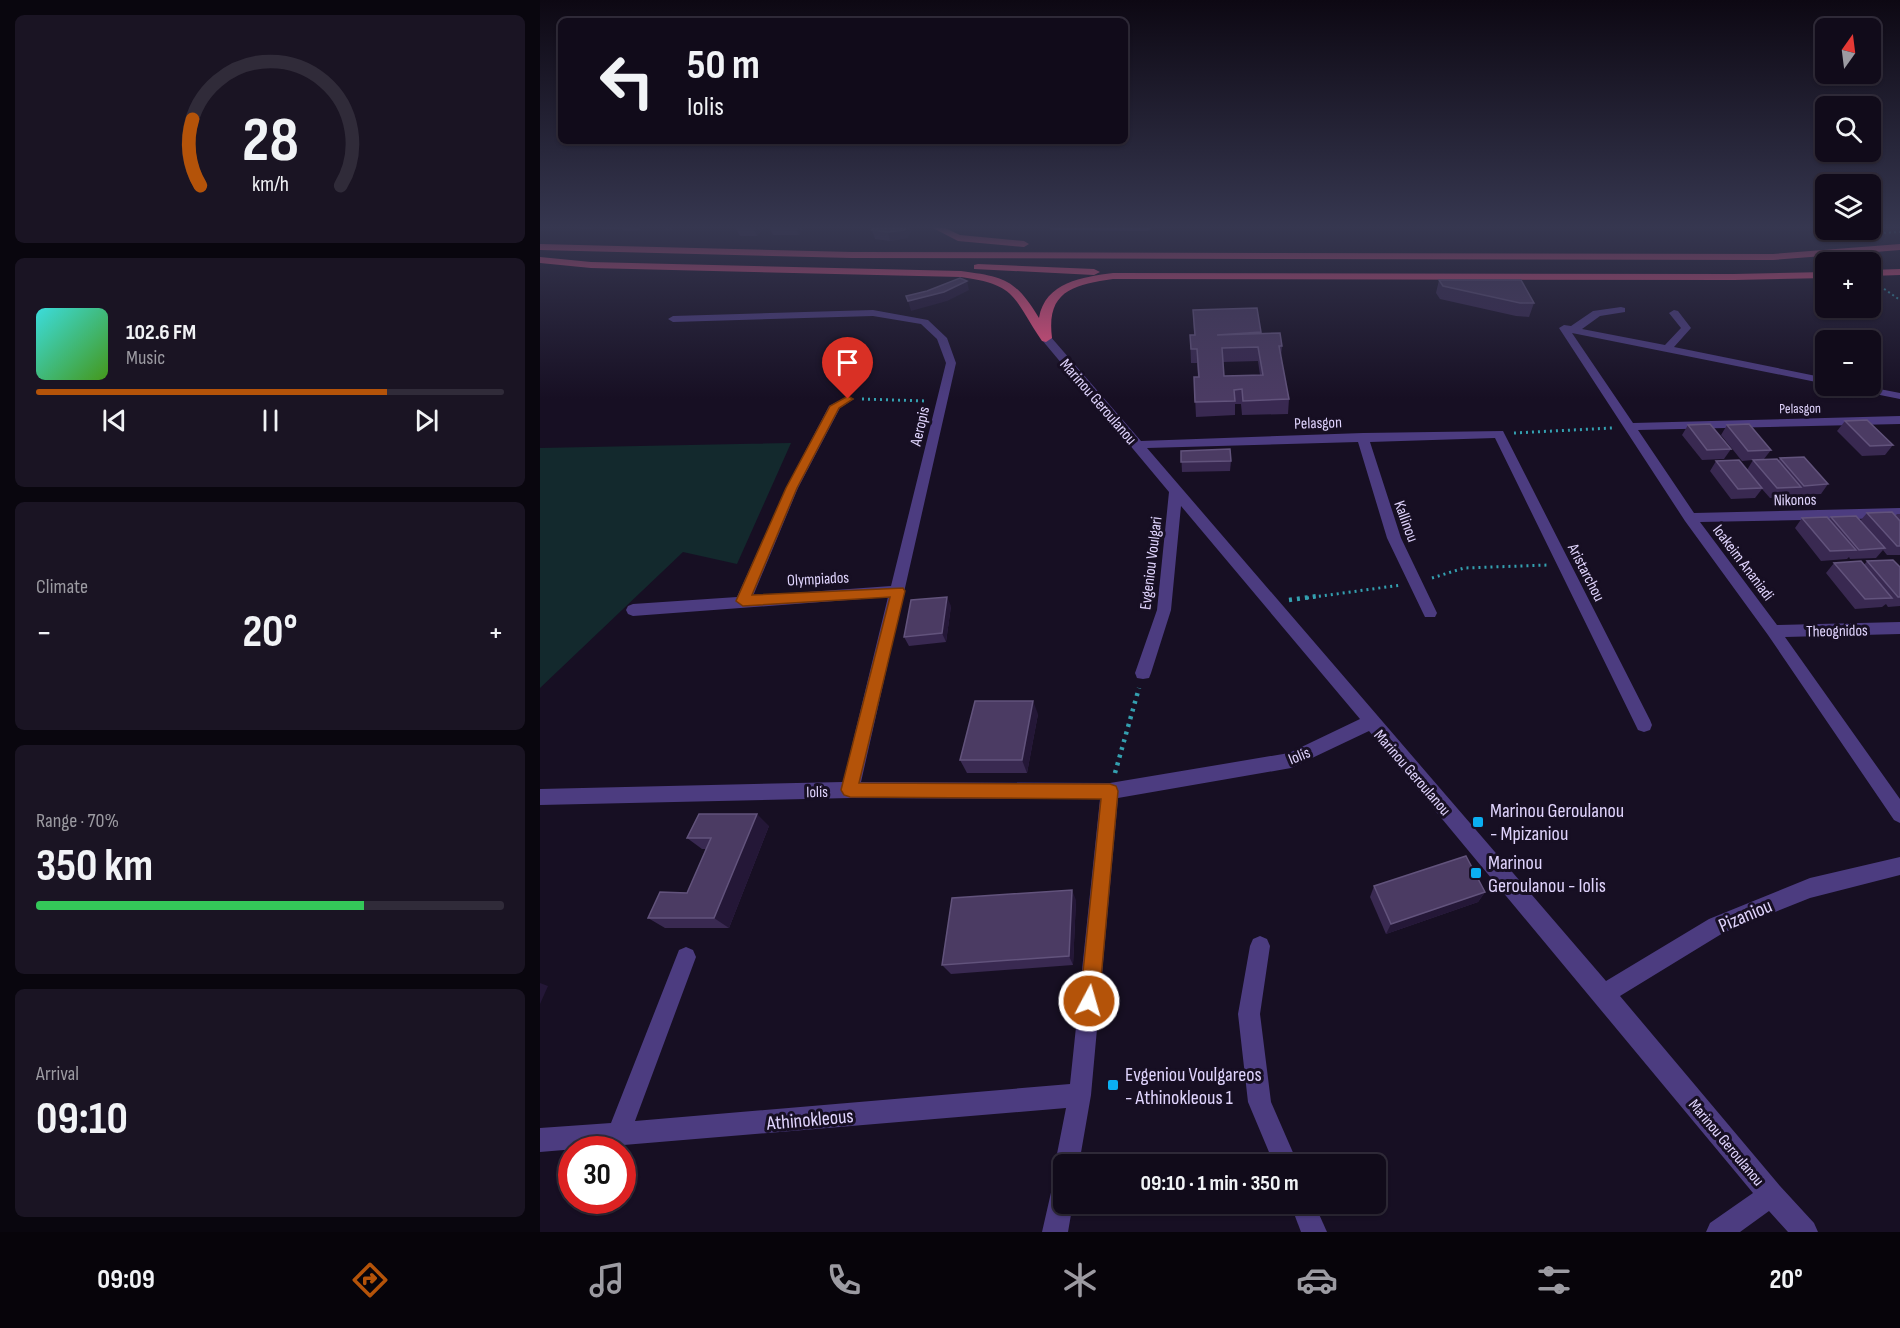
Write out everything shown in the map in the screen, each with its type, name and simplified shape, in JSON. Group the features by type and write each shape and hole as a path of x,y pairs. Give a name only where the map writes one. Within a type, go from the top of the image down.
{"highway":[{"path":"1010,284 1023,298 1032,318 1046,338"},
{"path":"1046,338 1045,315 1050,300 1065,287 1072,284"}],"street":[{"path":"1568,329 1597,313 1621,310"},
{"name":"Aeropis","path":"673,318 873,313 924,322 942,338 951,363 850,790"},
{"path":"1667,349 1686,328 1674,313"},
{"path":"1568,329 1815,379"},
{"name":"Ioakeim Ananiadi","path":"1568,329 1629,427 1690,518 1773,631 1900,814"},
{"name":"Marinou Geroulanou","path":"1046,338 1604,994 1771,1195 1805,1232"},
{"path":"1881,392 1900,396"},
{"path":"743,601 792,488 835,406 848,399"},
{"name":"Pelasgon","path":"1629,427 1900,420"},
{"name":"Pelasgon","path":"1137,445 1499,434"},
{"name":"Aristarchou","path":"1499,434 1644,725"},
{"name":"Kallinou","path":"1363,437 1394,538 1430,613"},
{"name":"Evgeniou Voulgari","path":"1143,673 1164,610 1176,491"},
{"name":"Nikonos","path":"1690,518 1900,513"},
{"name":"Olympiados","path":"633,610 898,591"},
{"name":"Theognidos","path":"1773,631 1900,628"},
{"name":"Iolis","path":"540,797 850,790 1110,791 1291,760 1371,722"},
{"path":"1069,1154 1080,1095 1110,791"},
{"name":"Pizaniou","path":"1604,994 1716,926 1810,888 1900,866"},
{"path":"1260,946 1248,1014 1260,1102 1282,1154"},
{"path":"619,1132 686,957"},
{"name":"Athinokleous","path":"540,1140 1080,1095"},
{"path":"1719,1232 1771,1195"},
{"path":"1055,1232 1058,1214"},
{"path":"1307,1214 1314,1232"}],"path":[{"path":"1882,284 1900,300"},
{"path":"848,399 942,401"},
{"path":"1499,434 1629,427"},
{"path":"1110,791 1143,673"}],"green space":[{"path":"791,443 737,564 683,552 540,688 540,448"}],"building":[{"path":"944,284 960,284 944,292 908,301 906,296"},
{"path":"1442,284 1524,284 1534,303 1520,303"},
{"path":"1257,308 1261,332 1217,335 1280,333 1282,346 1279,346 1289,399 1243,401 1242,389 1234,390 1235,401 1195,402 1194,377 1199,377 1197,349 1191,349 1190,335 1195,335 1193,310","holes":["1258,347 1263,375 1224,376 1222,348"]},
{"path":"1867,420 1893,445 1870,446 1845,421"},
{"path":"1710,424 1731,449 1707,450 1688,425"},
{"path":"1749,424 1771,450 1748,451 1727,425"},
{"path":"1230,449 1231,461 1181,462 1181,451"},
{"path":"1804,457 1828,484 1804,486 1780,458"},
{"path":"1777,459 1801,487 1777,488 1753,460"},
{"path":"1739,460 1762,488 1738,489 1716,461"},
{"path":"1892,512 1900,521 1900,546 1897,546 1867,513"},
{"path":"1856,516 1885,548 1859,550 1831,517"},
{"path":"1827,517 1856,550 1830,551 1802,518"},
{"path":"1893,560 1900,567 1900,597 1867,561"},
{"path":"1861,561 1892,598 1865,599 1834,563"},
{"path":"947,597 942,633 904,637 911,600"},
{"path":"975,701 1033,701 1022,760 960,760"},
{"path":"699,814 757,814 714,918 648,918 660,892 687,893 711,838 687,838"},
{"path":"1466,856 1485,892 1391,924 1374,886"},
{"path":"1072,890 1069,956 942,965 952,898"}],"place":[{"name":"Marinou Geroulanou - Mpizaniou","path":"1478,822"},
{"name":"Marinou Geroulanou - Iolis","path":"1476,873"},
{"name":"Evgeniou Voulgareos - Athinokleous 1","path":"1113,1085"}],"route":[{"path":"848,399 835,406 792,488 743,601 898,591 850,790 1110,791 1089,1001"}]}
